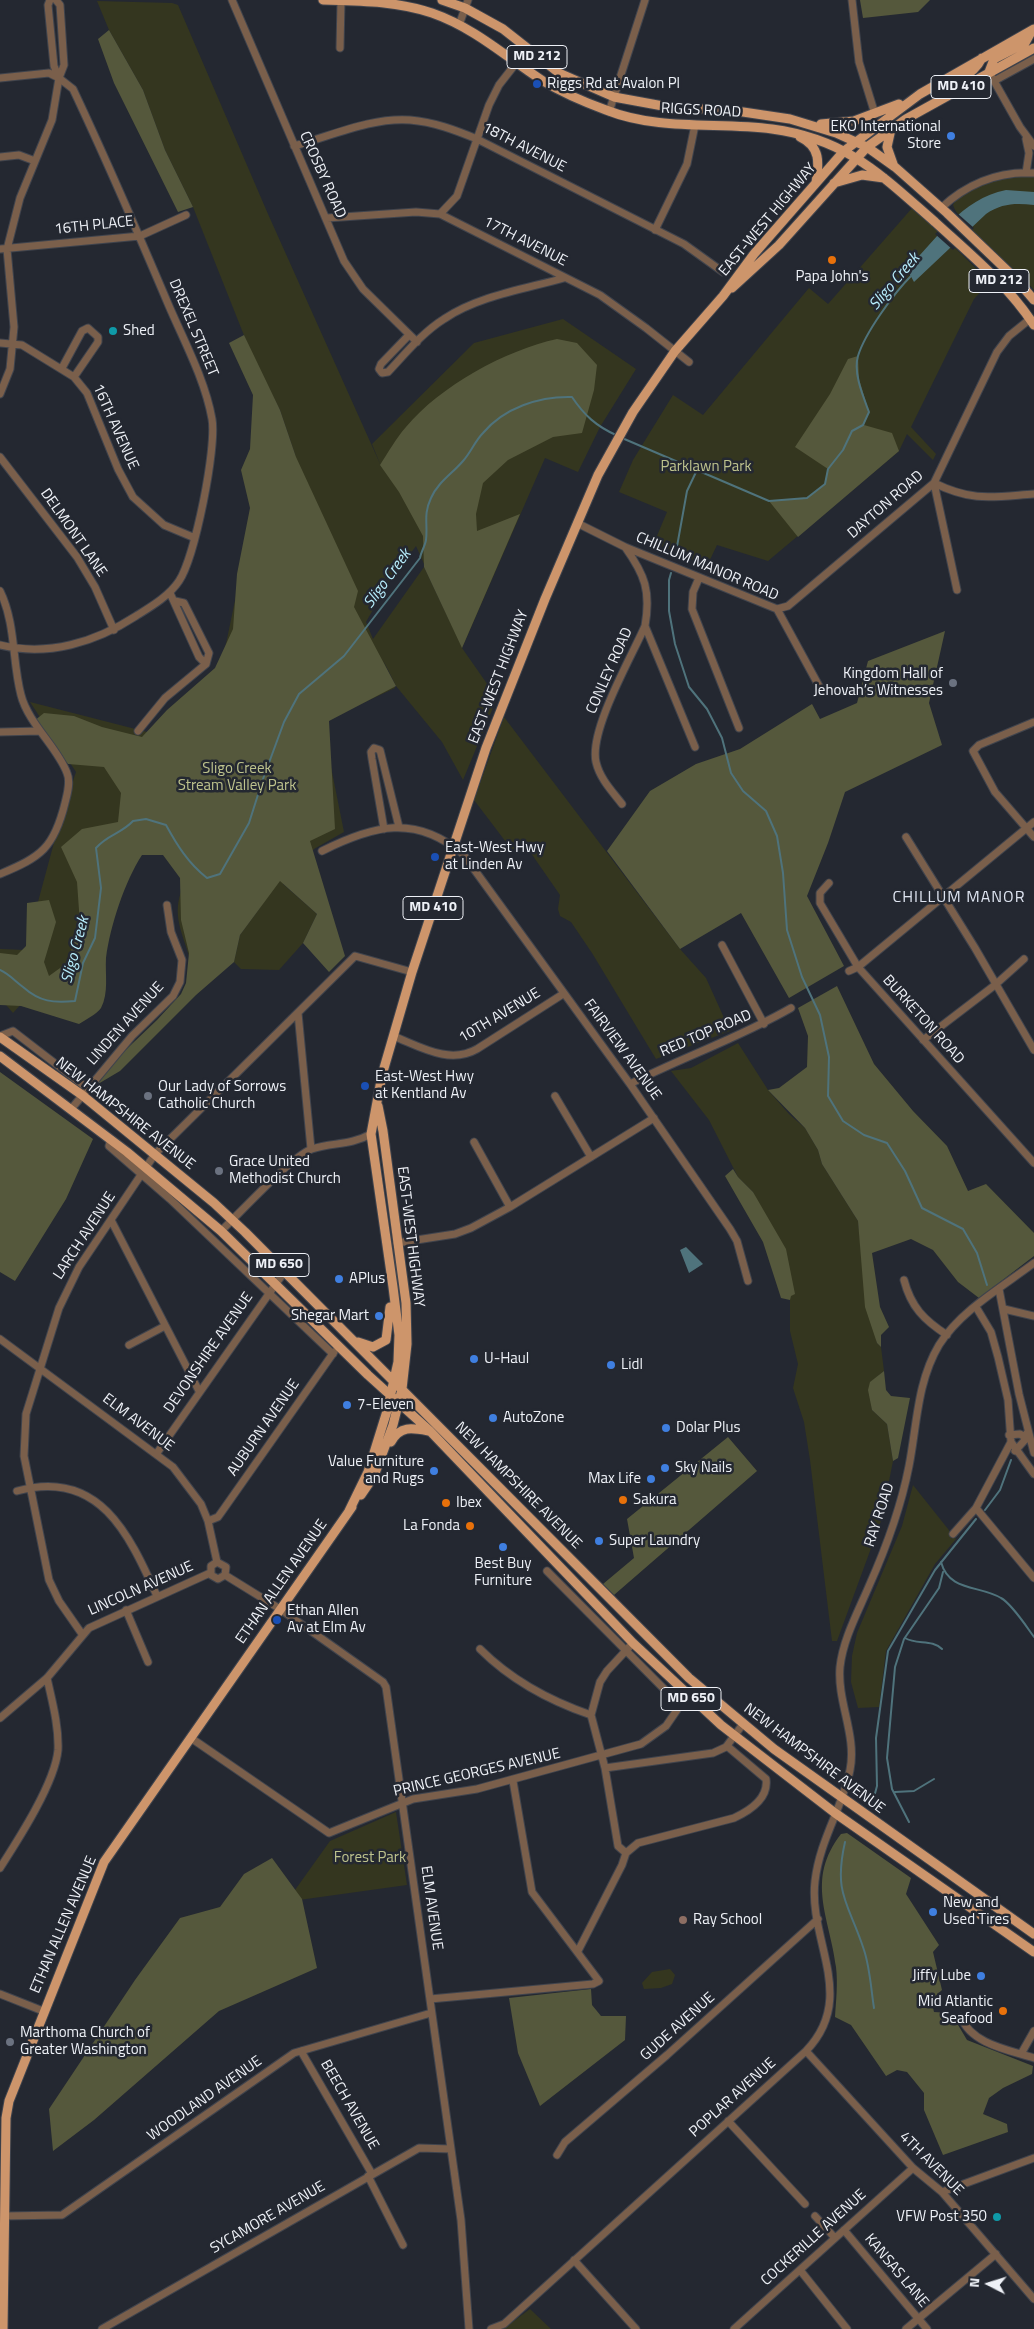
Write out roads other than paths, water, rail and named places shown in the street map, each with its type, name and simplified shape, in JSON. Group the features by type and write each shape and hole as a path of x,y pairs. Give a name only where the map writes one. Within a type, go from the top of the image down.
{"main road":[{"name":"RIGGS ROAD","path":"323,0 403,6 433,13 487,40 557,89 609,112 638,120 786,131 810,137 844,151 888,179 958,242 1000,283 1032,322"},
{"name":"RIGGS ROAD","path":"442,0 466,4 503,29 559,73 614,97 662,106 743,112 800,121 867,146 941,208 1016,279 1034,300"},
{"path":"988,72 994,59 1025,43 1033,30"},
{"name":"EAST-WEST HIGHWAY","path":"391,1396 398,1362 398,1335 371,1134 382,1075 412,972 486,748 577,523 614,443 675,351 749,261 844,151 920,94 1033,30"},
{"name":"EAST-WEST HIGHWAY","path":"722,296 779,244 867,146 891,129 946,96 1034,48"},
{"path":"946,96 955,82 977,68 982,58"},
{"path":"800,121 841,124 874,114 920,94"},
{"path":"891,129 887,147 894,167"},
{"path":"786,131 803,139 816,151 819,164 816,183"},
{"path":"833,183 862,175 888,179"},
{"name":"NEW HAMPSHIRE AVENUE","path":"0,1036 85,1091 232,1220 285,1270 689,1678 743,1724 842,1799 1034,1934"},
{"name":"NEW HAMPSHIRE AVENUE","path":"0,1056 72,1108 111,1139 144,1171 221,1231 391,1396 430,1431 633,1644 682,1691 734,1736 835,1813 1034,1952"},
{"name":"EAST-WEST HIGHWAY","path":"377,1104 383,1131 396,1243 406,1304 407,1344 399,1403"},
{"path":"352,1339 373,1347 386,1340 393,1288"},
{"name":"ETHAN ALLEN AVENUE","path":"349,1511 368,1472 391,1396"},
{"name":"ETHAN ALLEN AVENUE","path":"3,2329 5,2216 3,2131 9,2101 43,2011 104,1862 374,1476 399,1403"},
{"path":"374,1476 396,1433 409,1428 430,1431"}],"street":[{"name":"DREXEL STREET","path":"50,0 48,5 54,66 59,78 73,89 140,236 202,382 212,420 213,444 195,538 186,568 170,593"},
{"path":"0,394 10,369 14,343 14,327 3,249 52,120 59,78 64,65 60,5 56,0"},
{"name":"CROSBY ROAD","path":"232,0 327,218 338,249 350,271 371,298 417,342"},
{"path":"609,112 645,0"},
{"path":"852,0 859,62 874,114"},
{"path":"340,48 341,1"},
{"path":"459,25 466,4"},
{"path":"994,81 1034,59"},
{"path":"440,214 457,196 493,96 517,62"},
{"path":"988,72 1026,136 1034,146"},
{"path":"0,78 49,73 59,78"},
{"name":"18TH AVENUE","path":"294,146 374,123 400,120 443,126 477,139 690,248 723,272"},
{"path":"655,230 687,164 695,125"},
{"path":"941,208 960,193 986,179 1002,175 1030,173 1026,136"},
{"path":"0,157 19,155 35,161"},
{"name":"17TH AVENUE","path":"327,218 416,212 440,214 612,303 689,362"},
{"name":"16TH PLACE","path":"3,249 140,236 186,215"},
{"path":"409,335 381,364 380,371 388,372 417,342 453,313 478,303 564,278"},
{"name":"DAYTON ROAD","path":"777,609 788,606 934,483 997,352 1009,336 1032,322"},
{"path":"62,368 82,330 88,328 92,330 98,337 98,342 74,377"},
{"name":"16TH AVENUE","path":"0,342 22,345 74,377 90,399 118,469 133,497 147,512 164,525 195,538"},
{"name":"DELMONT LANE","path":"0,457 77,557 95,587 114,630"},
{"path":"934,483 949,491 975,498 1034,494"},
{"path":"934,483 957,590"},
{"name":"CHILLUM MANOR ROAD","path":"577,523 625,547 777,609 819,686"},
{"name":"CONLEY ROAD","path":"622,804 602,777 596,762 596,741 600,726 644,626 648,604 646,584 637,563 625,547"},
{"path":"699,578 693,592 692,609 739,728"},
{"path":"0,592 9,619 22,697 40,731 68,774 67,792 53,838 40,854 28,863 0,874"},
{"path":"0,645 14,648 69,646 96,638 114,630 170,593 199,657 206,664 165,698 138,731"},
{"path":"644,626 695,746"},
{"path":"1034,722 979,745 974,749 975,757 996,792 1034,837"},
{"path":"0,732 40,731"},
{"path":"384,830 371,752 374,748 380,750 399,827"},
{"path":"850,971 858,967 1034,822"},
{"path":"322,851 347,838 399,827 432,834 454,846"},
{"path":"906,837 1034,1050"},
{"name":"FAIRVIEW AVENUE","path":"454,846 472,866 630,1084 733,1234 748,1281"},
{"name":"BURKETON ROAD","path":"829,883 820,893 820,903 858,967 1034,1163"},
{"name":"LINDEN AVENUE","path":"72,1108 132,1036 172,996 180,982 182,960 171,932 167,905"},
{"path":"722,945 764,1024"},
{"name":"LARCH AVENUE","path":"82,1634 59,1601 49,1580 24,1456 26,1414 66,1289 155,1154 355,956 412,972"},
{"path":"924,1040 995,986 1024,959"},
{"name":"10TH AVENUE","path":"393,1036 438,1054 464,1055 477,1049 563,994"},
{"name":"RED TOP ROAD","path":"630,1084 669,1063 690,1058 764,1024 791,1008"},
{"path":"298,1013 311,1149"},
{"path":"555,1096 592,1157"},
{"path":"396,1243 463,1232 510,1207 654,1118"},
{"path":"221,1231 295,1160 311,1149 357,1142 371,1134"},
{"path":"474,1142 510,1207"},
{"path":"144,1171 333,1354"},
{"path":"111,1220 199,1392"},
{"name":"RAY ROAD","path":"835,1813 842,1799 851,1768 850,1733 840,1687 842,1652 889,1536 908,1468 923,1382 931,1360 947,1336 976,1307 1034,1263"},
{"name":"DEVONSHIRE AVENUE","path":"157,1453 285,1270"},
{"path":"904,1280 912,1304 921,1316 947,1336"},
{"path":"999,1289 1027,1433 1034,1453"},
{"path":"976,1307 991,1332 998,1357 1008,1400 1010,1438 1015,1451 1034,1474"},
{"path":"1004,1309 1034,1316"},
{"path":"129,1345 165,1326"},
{"name":"ELM AVENUE","path":"0,1339 157,1453 173,1467 188,1485 208,1521 217,1562"},
{"name":"AUBURN AVENUE","path":"208,1521 218,1517 339,1345"},
{"path":"953,1534 976,1508 1010,1438 1027,1433"},
{"path":"1015,1451 1027,1433"},
{"path":"18,1491 30,1488 63,1487 76,1490 99,1503 127,1534 157,1596"},
{"path":"976,1508 1034,1578"},
{"path":"217,1562 222,1562 226,1566 225,1575 221,1578 215,1578 210,1573 211,1566 217,1562"},
{"path":"547,1571 626,1651"},
{"name":"LINCOLN AVENUE","path":"0,1718 47,1678 88,1628 210,1573"},
{"name":"ELM AVENUE","path":"225,1575 280,1609 383,1682 386,1687 461,2220 469,2329"},
{"path":"126,1610 148,1662"},
{"path":"626,1853 618,1846 606,1768 590,1715 600,1682 633,1644"},
{"path":"480,1649 499,1668 519,1681 590,1715"},
{"name":"PRINCE GEORGES AVENUE","path":"191,1738 330,1833 402,1803 513,1780 641,1744 666,1726 678,1710 677,1702 626,1651"},
{"path":"0,1868 47,1785 58,1752 58,1735 47,1678"},
{"path":"606,1768 713,1752 727,1746 743,1724"},
{"path":"578,1950 622,1865 626,1853 638,1844 734,1818 747,1812 758,1803 767,1785 763,1775 727,1746"},
{"path":"430,1999 593,1984 599,1981 530,1886 513,1780"},
{"name":"POPLAR AVENUE","path":"491,2329 504,2324 806,2051 822,2029 830,2001 829,1968 818,1919 815,1882 822,1845 835,1813"},
{"name":"GUDE AVENUE","path":"557,2155 565,2142 667,2055 818,1919"},
{"path":"0,1994 43,2011"},
{"name":"WOODLAND AVENUE","path":"5,2216 62,2216 294,2053 431,2013"},
{"path":"961,2017 963,2024 981,2040 1034,2058"},
{"path":"1021,2054 1034,2031"},
{"name":"BEECH AVENUE","path":"301,2051 370,2175 403,2244"},
{"name":"4TH AVENUE","path":"806,2051 913,2168 942,2192 1034,2299"},
{"path":"728,2121 805,2204"},
{"name":"SYCAMORE AVENUE","path":"102,2329 419,2148 451,2149"},
{"path":"942,2192 1034,2158"},
{"name":"COCKERILLE AVENUE","path":"734,2329 913,2168"},
{"path":"814,2216 835,2238"},
{"name":"KANSAS LANE","path":"844,2230 927,2329"},
{"path":"906,2329 996,2254"},
{"path":"574,2260 636,2329"},
{"path":"800,2270 847,2329"}],"water":[{"path":"1006,190 1034,192 1034,205 1009,205 992,210 914,282 907,269 951,222 976,202"},
{"path":"686,1247 703,1264 689,1273 680,1250"}],"waterway":[{"name":"Sligo Creek","path":"622,438 769,501 807,498 825,484 828,469 843,450 852,431 863,425 869,412 858,377 858,356 867,336 881,314 911,276"},
{"name":"Sligo Creek","path":"0,970 41,999 60,1002 75,1001 83,963 95,938 101,888 96,848 133,821 146,819 166,825 183,853 200,872 207,878 220,874 249,823 284,722 299,694 344,656 420,558 426,540 427,509 434,492 463,461 480,436 492,424 523,405 547,399 572,397 591,419 602,428 616,435"},
{"path":"676,552 687,491 697,470"},
{"path":"671,573 669,580 669,611 675,644 689,687 707,709 722,738 731,773 743,791 766,811 777,836 783,873 787,930 802,977 820,1015 829,1057 828,1096 843,1121 864,1135 887,1143 905,1171 922,1208 963,1229 977,1253 987,1285"},
{"path":"985,1510 1000,1490 1011,1460"},
{"path":"873,1801 877,1786 876,1738 888,1651 935,1570 976,1519"},
{"path":"941,1562 945,1572 958,1583 993,1594 1010,1605 1034,1637"},
{"path":"909,1822 892,1789 887,1758 895,1667 904,1639 939,1588 943,1572"},
{"path":"905,1638 934,1644 942,1649"},
{"path":"895,1792 914,1791 934,1779"},
{"path":"845,1842 842,1860 842,1887 844,1898 866,1957 874,2008"}],"place":[{"name":"Riggs Rd at Avalon Pl","path":"537,84"},
{"name":"EKO International Store","path":"951,136"},
{"name":"Papa John's","path":"832,260"},
{"name":"Shed","path":"113,331"},
{"name":"Kingdom Hall of Jehovah’s Witnesses","path":"953,683"},
{"name":"East-West Hwy at Linden Av","path":"435,857"},
{"name":"East-West Hwy at Kentland Av","path":"365,1086"},
{"name":"Our Lady of Sorrows Catholic Church","path":"148,1096"},
{"name":"Grace United Methodist Church","path":"219,1171"},
{"name":"APlus","path":"339,1279"},
{"name":"Shegar Mart","path":"379,1316"},
{"name":"U-Haul","path":"474,1359"},
{"name":"Lidl","path":"611,1365"},
{"name":"7-Eleven","path":"347,1405"},
{"name":"AutoZone","path":"493,1418"},
{"name":"Dolar Plus","path":"666,1428"},
{"name":"Sky Nails","path":"665,1468"},
{"name":"Value Furniture and Rugs","path":"434,1471"},
{"name":"Max Life","path":"651,1479"},
{"name":"Sakura","path":"623,1500"},
{"name":"Ibex","path":"446,1503"},
{"name":"La Fonda","path":"470,1526"},
{"name":"Super Laundry","path":"599,1541"},
{"name":"Best Buy Furniture","path":"503,1547"},
{"name":"Ethan Allen Av at Elm Av","path":"277,1620"},
{"name":"New and Used Tires","path":"933,1912"},
{"name":"Ray School","path":"683,1920"},
{"name":"Jiffy Lube","path":"981,1976"},
{"name":"Mid Atlantic Seafood","path":"1003,2011"},
{"name":"Marthoma Church of Greater Washington","path":"10,2042"},
{"name":"VFW Post 350","path":"997,2217"}],"district":[{"name":"CHILLUM MANOR","path":"959,898"}],"park label":[{"name":"Parklawn Park","path":"706,467"},
{"name":"Sligo Creek Stream Valley Park","path":"237,778"},
{"name":"Forest Park","path":"370,1858"}]}
